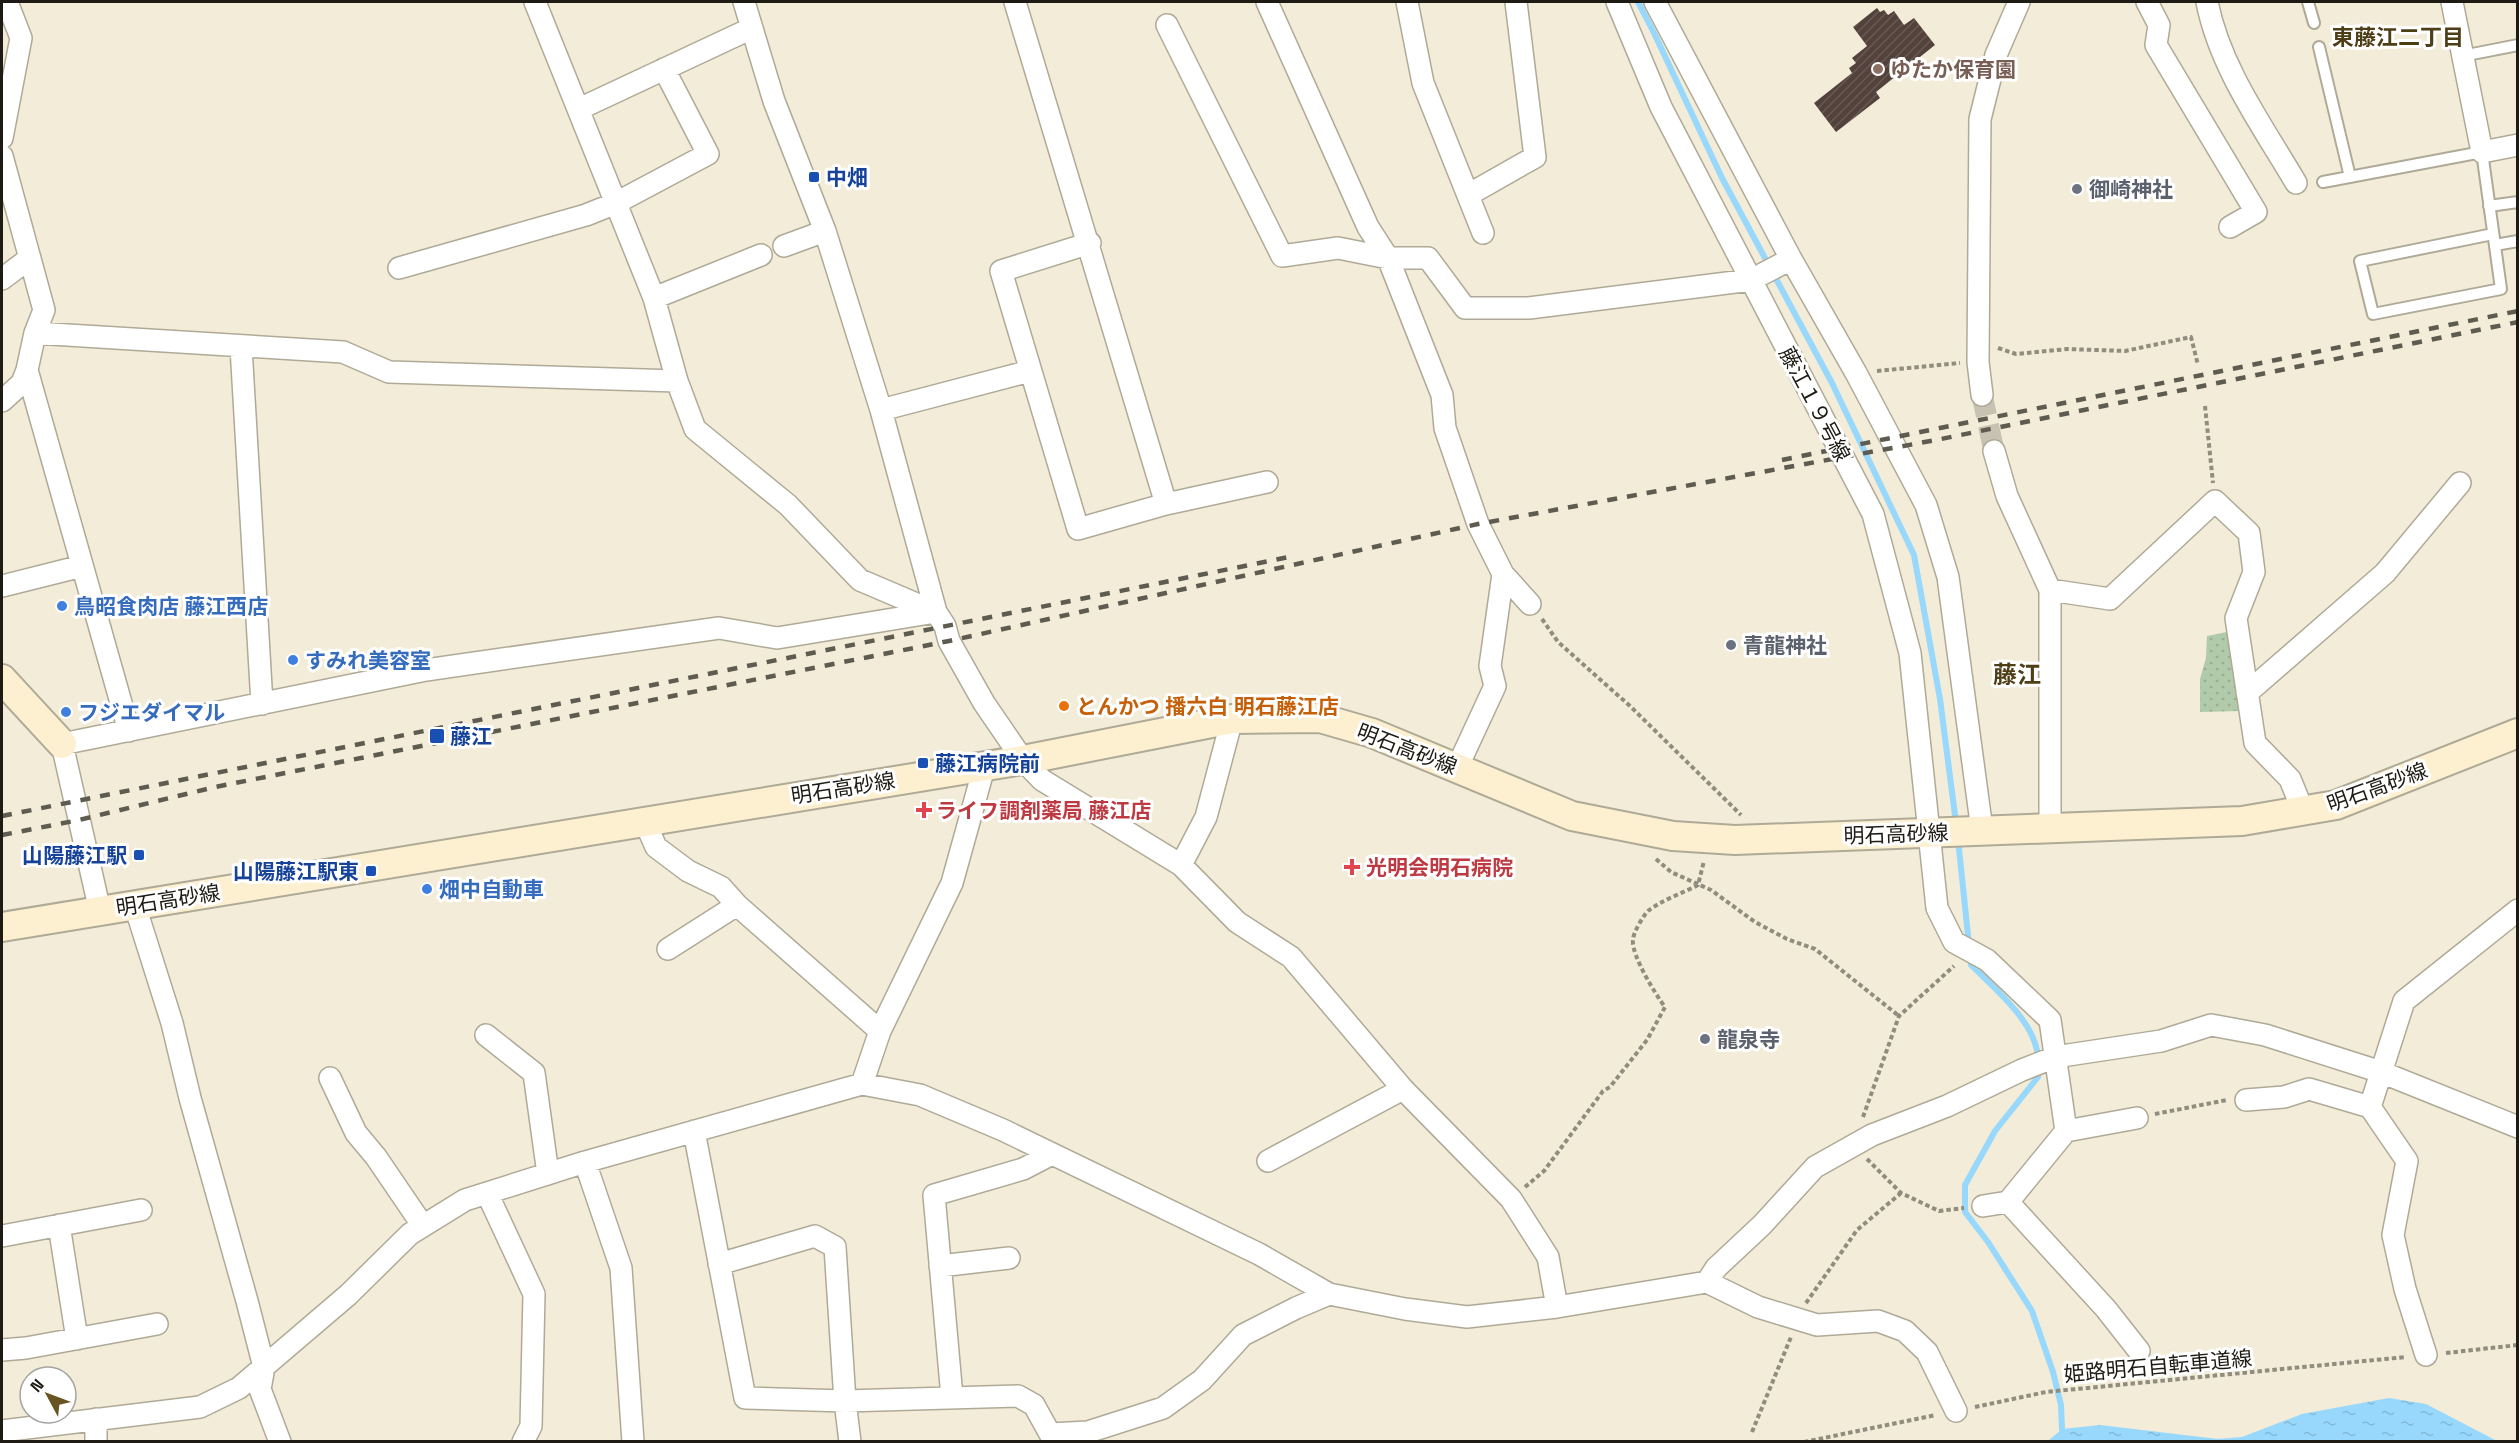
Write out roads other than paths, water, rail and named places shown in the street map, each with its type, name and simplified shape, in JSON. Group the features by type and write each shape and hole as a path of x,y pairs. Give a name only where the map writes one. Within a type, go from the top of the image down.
{"main road":[{"path":"2,679 62,744"},
{"name":"明石高砂線","path":"2,927 985,764 1023,760 1232,719 1320,718 1372,733 1572,816 1673,836 1765,839 2242,821 2336,805 2517,733"}],"street":[{"path":"535,2 654,298 676,381 695,429 788,505 860,580 936,612"},
{"path":"744,2 774,101 825,231 881,410 936,612 945,626 949,641 984,704 1023,760 1042,780 1181,865 1237,922 1291,957 1403,1089 1511,1199 1548,1257 1557,1307"},
{"path":"1016,2 1090,243 1166,504"},
{"path":"1268,2 1368,227 1388,258 1442,395 1445,428 1478,524 1503,574 1530,604"},
{"path":"1407,2 1424,83 1483,233"},
{"path":"1468,195 1535,157 1516,2"},
{"name":"藤江１９号線","path":"1617,2 1661,107 1873,514 1956,831"},
{"path":"1655,2 1791,259 1926,505 1948,577 1956,831 1937,908 1954,942 1987,960 2050,1020 2066,1131"},
{"path":"1982,395 1978,355 1980,119 1996,56 2019,2"},
{"path":"2147,2 2159,25 2156,45 2256,212 2230,227"},
{"path":"2207,2 2212,27 2228,66 2295,183"},
{"path":"2451,2 2482,152 2517,146"},
{"path":"2,134 21,38 5,5"},
{"path":"1167,25 1281,256 1338,248 1388,258 1428,258 1465,308 1529,308 1751,280 1791,259"},
{"path":"579,109 752,28"},
{"path":"399,268 586,215 616,203 708,154 664,69"},
{"path":"2,156 44,310 34,333 22,383 2,401"},
{"path":"784,246 825,231"},
{"path":"1090,243 1000,271 1077,529 1166,504 1267,482"},
{"path":"654,298 761,255"},
{"path":"2,279 30,258"},
{"path":"34,333 197,341 241,347 343,352 389,372 676,381"},
{"path":"241,347 262,704"},
{"path":"27,369 129,731"},
{"path":"881,410 1030,371"},
{"path":"1994,451 2007,496 2050,590 2050,827"},
{"path":"2247,693 2385,573 2460,483"},
{"path":"2050,590 2110,599 2216,501 2249,533 2254,572 2236,618 2254,743 2290,779 2303,811"},
{"path":"2,586 82,566"},
{"path":"1457,768 1495,686 1490,666 1503,574"},
{"path":"100,911 62,744 426,670 719,628 777,638 936,612"},
{"path":"1181,865 1206,817 1232,719"},
{"path":"862,1084 880,1031 952,884 985,764"},
{"path":"644,820 656,847 688,871 721,887 737,905 880,1031"},
{"path":"668,949 737,905"},
{"path":"135,906 172,1023 190,1098 264,1367 260,1389 280,1442"},
{"path":"2370,1107 2404,1001 2517,910"},
{"path":"1707,1282 1716,1268 1762,1225 1815,1167 1872,1135 1947,1106 2055,1057 2161,1041 2211,1025 2265,1035 2381,1072 2517,1127"},
{"path":"486,1035 534,1073 548,1174"},
{"path":"330,1078 356,1133 376,1157 423,1226"},
{"path":"2,1431 200,1407 239,1388 348,1295 410,1234 465,1200 585,1162 862,1084 920,1095 1003,1130 1259,1254 1329,1294 1405,1309 1467,1317 1557,1307 1707,1282 1758,1307 1817,1325 1878,1321 1905,1331 1927,1352 1956,1411"},
{"path":"1268,1161 1403,1089"},
{"path":"2246,1100 2284,1097 2309,1089 2370,1107 2407,1161 2394,1235 2405,1289 2426,1355"},
{"path":"1983,1206 2008,1202 2066,1131 2137,1118"},
{"path":"694,1131 744,1398 845,1401 1018,1396 1034,1405 1050,1434 1088,1432 1163,1408 1202,1380 1243,1335 1329,1294"},
{"path":"952,1397 934,1195 1023,1169 1052,1154"},
{"path":"585,1162 621,1268 633,1442"},
{"path":"487,1193 534,1294 531,1426 523,1442"},
{"path":"2008,1202 2106,1309 2139,1351"},
{"path":"2,1236 141,1210"},
{"path":"59,1225 77,1339"},
{"path":"719,1264 815,1236 835,1247 845,1401 850,1442"},
{"path":"940,1266 1010,1258"},
{"path":"2,1350 26,1348 157,1324"},
{"path":"96,1419 96,1442"}],"lane":[{"path":"2308,2 2314,23"},
{"path":"2462,56 2517,45"},
{"path":"2319,47 2350,177"},
{"path":"2323,182 2482,152 2489,206 2494,240 2501,289 2373,314 2360,261 2494,240 2517,241"},
{"path":"2489,206 2517,202"}],"water":[{"path":"2389,1398 2426,1404 2497,1441 2048,1441 2062,1429 2100,1425 2218,1439 2242,1437 2302,1414"}],"waterway":[{"path":"1638,2 1722,178 1832,383 1914,555 1940,699 1956,823"},
{"path":"1958,839 1969,945"},
{"path":"1970,956 1971,965 2023,1020 2036,1046 2038,1059"},
{"path":"2038,1069 2038,1077 1995,1131 1965,1185 1965,1212 1988,1242 2032,1311 2053,1372 2061,1405 2062,1429"}],"tunnel":[{"path":"1982,395 1994,451"}],"railway":[{"path":"1782,460 2518,311"},
{"path":"2,835 79,820 215,787 949,641 1478,524 1936,440 2518,322"},
{"path":"2,816 1294,556"}],"place":[{"name":"ゆたか保育園","path":"1878,69"},
{"name":"中畑","path":"814,177"},
{"name":"御崎神社","path":"2077,189"},
{"name":"鳥昭食肉店 藤江西店","path":"62,606"},
{"name":"青龍神社","path":"1731,645"},
{"name":"すみれ美容室","path":"293,660"},
{"name":"とんかつ 播六白 明石藤江店","path":"1064,706"},
{"name":"フジエダイマル","path":"66,712"},
{"name":"藤江","path":"437,736"},
{"name":"藤江病院前","path":"923,763"},
{"name":"ライフ調剤薬局 藤江店","path":"924,810"},
{"name":"山陽藤江駅","path":"139,855"},
{"name":"光明会明石病院","path":"1352,867"},
{"name":"山陽藤江駅東","path":"371,871"},
{"name":"畑中自動車","path":"427,889"},
{"name":"龍泉寺","path":"1705,1039"}],"district":[{"name":"東藤江二丁目","path":"2398,37"},
{"name":"藤江","path":"2017,674"}]}
